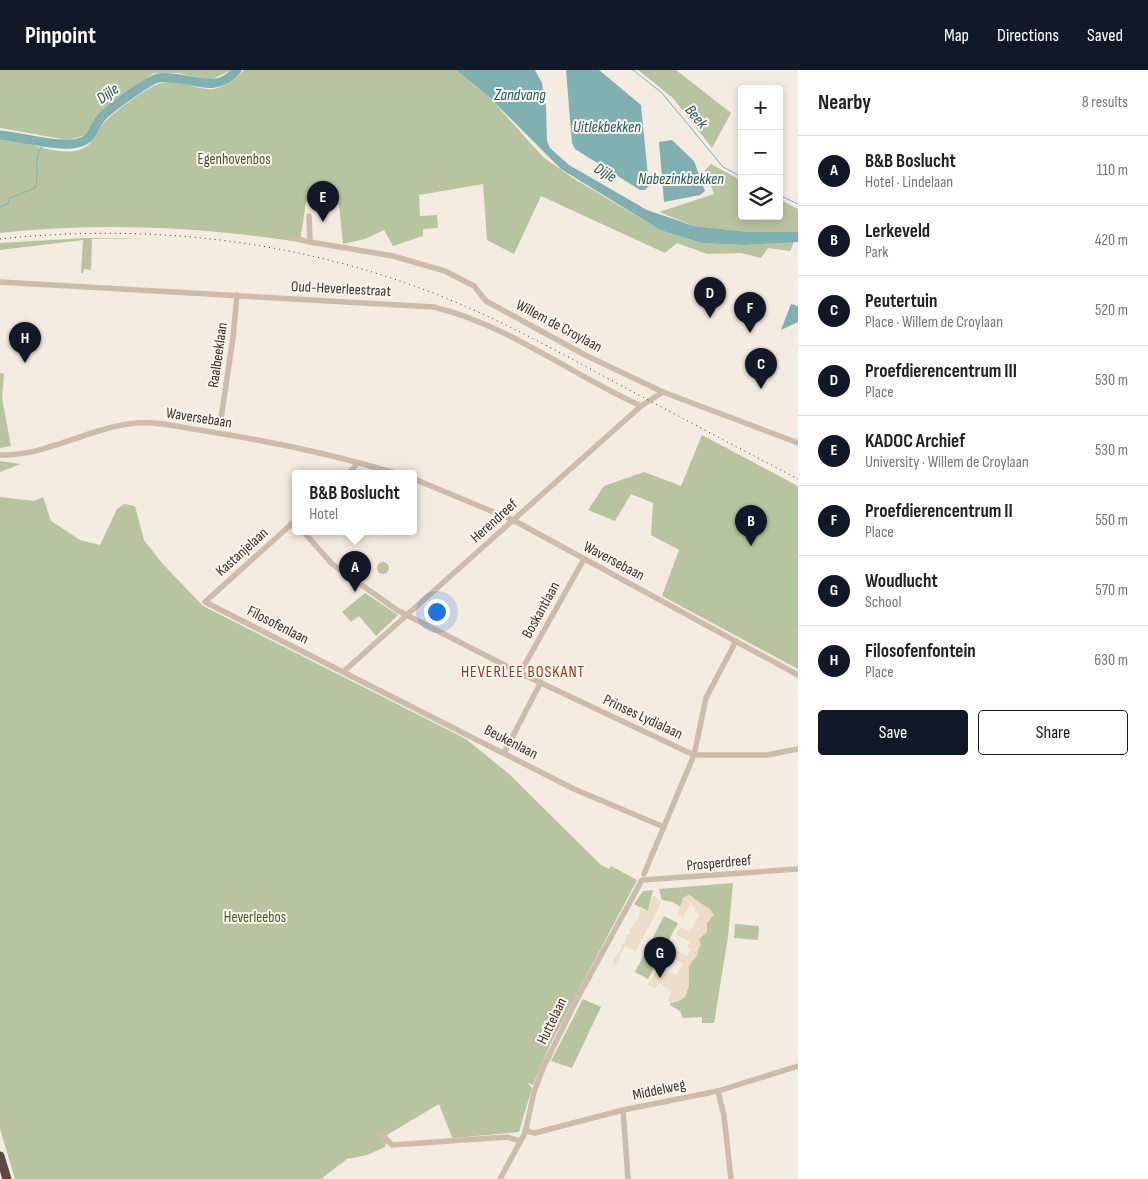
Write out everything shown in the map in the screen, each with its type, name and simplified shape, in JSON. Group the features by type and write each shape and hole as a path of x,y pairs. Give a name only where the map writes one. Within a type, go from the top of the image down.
{"highway":[{"path":"0,1156 7,1179"}],"street":[{"path":"309,216 310,242"},
{"name":"Willem de Croylaan","path":"293,238 394,256 453,274 474,286 486,301 585,355 663,392 798,443"},
{"name":"Oud-Heverleestraat","path":"0,282 434,307 507,335 641,406"},
{"name":"Raalbeeklaan","path":"221,418 230,366 237,295"},
{"name":"Herendreef","path":"344,672 641,406 663,392"},
{"name":"Waversebaan","path":"0,455 24,455 137,422 267,441 384,470"},
{"path":"352,470 358,463"},
{"name":"Waversebaan","path":"417,480 513,520 798,675"},
{"name":"Kastanjelaan","path":"205,602 292,526"},
{"name":"Prinses Lydialaan","path":"307,535 332,564 406,615 520,673 694,755 767,755 798,749"},
{"name":"Boskantlaan","path":"520,673 584,559"},
{"name":"Filosofenlaan","path":"205,602 344,672"},
{"path":"644,874 694,755 706,698 736,642"},
{"name":"Beukenlaan","path":"344,672 592,797 664,827"},
{"path":"504,753 541,682"},
{"name":"Prosperdreef","path":"642,880 798,870"},
{"name":"Huttelaan","path":"500,1179 525,1131 534,1092 544,1066 575,1003 642,880"},
{"name":"Middelweg","path":"525,1131 535,1133 623,1110 718,1091 798,1066"},
{"path":"718,1091 724,1116 731,1179"},
{"path":"623,1110 628,1179"},
{"path":"381,1134 392,1145 507,1137 520,1141"}],"green space":[{"path":"0,70 232,70 208,81 179,73 154,73 107,106 98,116 87,135 68,140 0,128"},
{"name":"Egenhovenbos","path":"244,70 456,70 491,99 543,157 576,180 660,230 701,243 745,245 794,242 790,251 768,248 761,258 741,253 707,254 677,243 665,253 541,196 514,254 487,240 483,184 419,195 420,216 437,215 438,228 423,229 423,236 393,246 384,230 365,239 343,244 339,205 306,202 300,242 225,233 150,228 75,228 0,233 0,138 50,150 69,152 79,150 91,142 104,123 114,114 151,87 167,82 198,88 219,88 231,82"},
{"path":"638,70 676,70 731,113 712,148 673,98"},
{"path":"711,164 738,179 738,220 783,220 783,201 798,209 798,232 749,232 694,226 659,212 714,194 705,170"},
{"path":"84,238 154,239 92,239 91,270 84,269 83,273 81,273 83,240 0,250 0,243"},
{"path":"0,373 4,374 2,398 11,446 0,448"},
{"path":"702,435 798,486 798,669 662,596 679,550 651,535 653,503 631,494 615,521 588,510 604,486 644,472 681,486"},
{"path":"0,461 21,464 0,472"},
{"name":"Heverleebos","path":"0,497 34,501 43,497 51,521 80,540 100,545 117,509 124,504 135,506 144,540 161,562 203,606 466,739 508,773 601,865 609,869 611,866 637,880 551,1043 533,1085 527,1082 532,1088 519,1132 452,1137 439,1104 387,1135 385,1147 367,1155 347,1159 321,1179 15,1179 0,1129"},
{"path":"385,562 388,563 388,573 381,574 378,573 377,566 378,563"},
{"path":"365,593 398,615 376,636 359,616 351,622 342,612"},
{"path":"733,883 728,937 714,1023 702,1023 702,1017 683,1018 680,1011 670,1005 670,1003 681,1000 686,992 690,963 698,950 699,939 704,934 706,924 710,920 705,907 692,897 688,895 680,907 673,902 662,900 659,889"},
{"path":"653,890 648,911 634,904 643,891"},
{"path":"664,916 678,923 648,979 635,972"},
{"path":"735,924 759,926 758,940 734,938"},
{"path":"583,999 601,1007 572,1068 551,1061"}],"shaded area":[{"path":"654,895 661,903 636,951 625,946 614,967 613,960 622,948 621,945 625,943 627,935 631,933 629,930 639,918 640,910 648,911 650,901"},
{"path":"688,895 710,909 714,915 707,921 707,933 699,938 701,945 697,950 698,954 689,966 689,986 685,997 670,1003 668,1000 672,991 659,983 655,989 648,985 659,966 676,975 683,964 665,954 669,946 687,956 691,949 687,947 690,942 676,934 680,927 690,932 700,914 690,904 683,917 678,914 683,898"}],"water":[{"name":"Zandvang","path":"456,70 535,70 542,83 546,106 547,141 550,148 569,165 647,210 694,226 749,232 798,232 798,242 745,245 701,243 660,230 561,169 489,97"},
{"name":"Uitlekbekken","path":"566,70 599,70 641,105 649,186 645,190 640,190 575,149 572,143"},
{"name":"Nabezinkbekken","path":"672,140 694,161 705,191 700,195 664,202 659,142"},
{"path":"791,304 798,306 798,322 781,330"}],"waterway":[{"name":"Dijle","path":"0,135 56,144 79,143 91,135 101,118 111,109 153,80 168,77 209,84 228,78 237,70"},
{"name":"Beek","path":"633,70 662,93 723,167 738,175"},
{"path":"0,207 8,204 10,198 35,188 38,153 46,141"},
{"name":"Beek","path":"783,197 798,204"}],"railway":[{"path":"0,239 106,233 211,239 263,246 366,270 442,296 514,329 798,479"}],"place":[{"name":"KADOC Archief","path":"323,222"},
{"name":"Proefdierencentrum III","path":"710,318"},
{"name":"Proefdierencentrum II","path":"750,333"},
{"name":"Filosofenfontein","path":"25,363"},
{"name":"Peutertuin","path":"761,389"},
{"name":"Lerkeveld","path":"751,546"},
{"name":"B&B Boslucht","path":"355,592"},
{"name":"Woudlucht","path":"660,978"}],"district":[{"name":"HEVERLEE BOSKANT","path":"523,672"}]}
